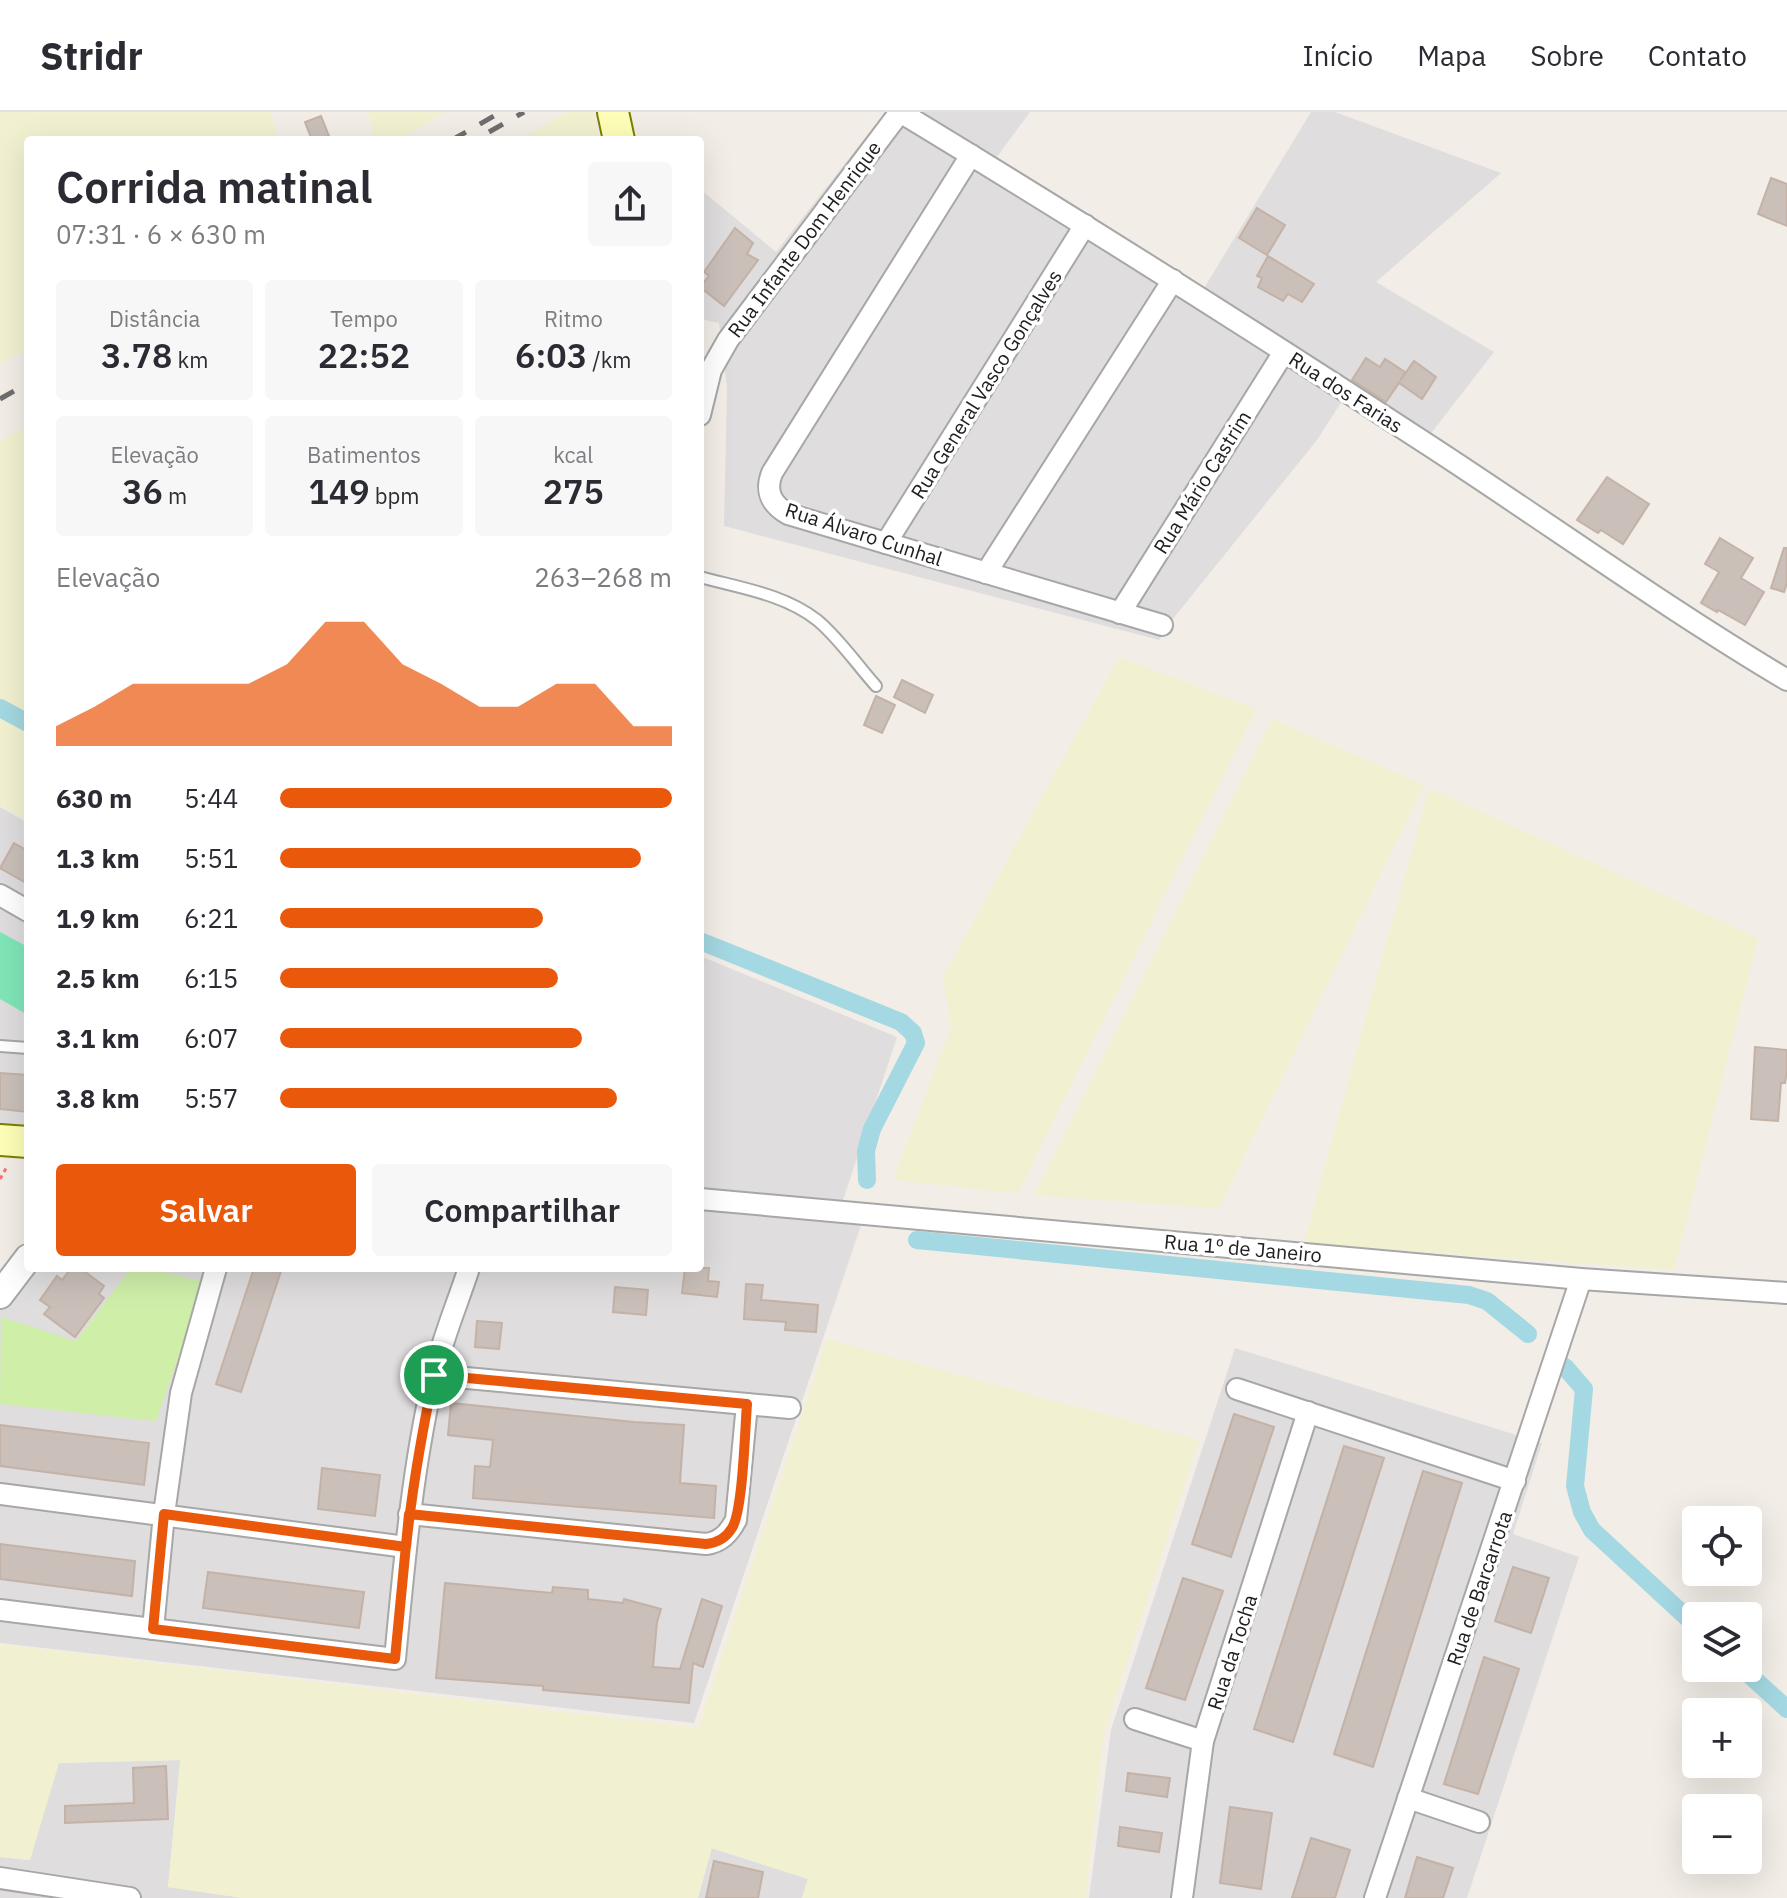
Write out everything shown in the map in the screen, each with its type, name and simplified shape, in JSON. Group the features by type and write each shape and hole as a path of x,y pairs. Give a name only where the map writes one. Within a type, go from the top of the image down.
{"main road":[{"path":"0,1140 24,1142"}],"street":[{"name":"Rua dos Farias","path":"900,112 1173,280 1436,450 1694,624 1787,680"},
{"name":"Rua Infante Dom Henrique","path":"704,399 711,370 728,340 900,112"},
{"name":"Rua Álvaro Cunhal","path":"971,155 772,473 769,482 772,501 788,514 1162,625"},
{"name":"Rua General Vasco Gonçalves","path":"886,543 1085,225"},
{"path":"986,573 1173,280"},
{"name":"Rua Mário Castrim","path":"1120,613 1284,352"},
{"path":"0,895 24,909"},
{"name":"Rua 1º de Janeiro","path":"704,1199 1581,1279 1787,1293"},
{"path":"0,1295 24,1263"},
{"path":"153,1629 164,1514 181,1393 215,1272"},
{"path":"0,1610 395,1659 409,1514 434,1375 468,1272"},
{"name":"Rua de Barcarrota","path":"1375,1898 1581,1279"},
{"path":"434,1375 790,1408"},
{"path":"1237,1389 1515,1481"},
{"path":"409,1514 715,1543 736,1520 747,1404"},
{"name":"Rua da Tocha","path":"1182,1898 1203,1741 1308,1412"},
{"path":"0,1494 406,1547"},
{"path":"1135,1719 1203,1741"},
{"path":"1408,1798 1479,1822"},
{"path":"0,1878 127,1898"}],"lane":[{"path":"704,578 799,607 820,622 876,686"},
{"path":"0,1046 24,1048"}],"shaded area":[{"path":"885,112 1030,112 993,162 1203,290 1311,112 1335,112 1501,173 1376,282 1494,352 1429,436 1351,387 1317,440 1159,640 724,526 727,388 719,323 704,320 704,192 776,252"},
{"path":"0,807 24,821 24,1155 0,1152"},
{"path":"704,958 897,1037 843,1200 861,1225 694,1723 0,1643 0,1276 24,1245 24,1272 704,1272"},
{"path":"1235,1348 1542,1443 1513,1534 1579,1557 1467,1898 1089,1898 1111,1730"},
{"path":"181,1760 168,1887 243,1898 0,1898 0,1857 30,1860 58,1763"},
{"path":"711,1848 808,1879 802,1898 698,1898"}],"green space":[{"path":"0,112 270,112 277,136 24,136 24,351 0,364"},
{"path":"368,112 446,112 405,136 374,136"},
{"path":"566,112 593,112 599,136 527,136"},
{"path":"24,427 24,819 0,805 0,441"},
{"path":"1119,657 1256,709 1018,1193 893,1180 951,1028 943,977"},
{"path":"1272,719 1424,785 1219,1208 1034,1195"},
{"path":"1429,788 1758,938 1674,1270 1304,1243"},
{"path":"0,932 24,945 24,1013 0,999"},
{"path":"128,1272 162,1272 205,1282 156,1421 0,1404 1,1317 76,1341"},
{"path":"827,1339 1199,1440 1103,1736 1086,1898 802,1898 808,1879 712,1848 698,1898 243,1898 168,1887 180,1760 59,1763 30,1860 0,1857 0,1644 698,1728"}],"building":[{"path":"321,116 329,136 310,136 305,122"},
{"path":"1771,178 1787,184 1787,226 1758,214"},
{"path":"1257,208 1285,225 1267,255 1239,238"},
{"path":"735,228 753,243 747,254 758,260 724,306 704,290 704,282 709,276 704,272"},
{"path":"1268,256 1314,284 1302,302 1288,294 1283,301 1258,287 1262,278 1257,276"},
{"path":"1366,358 1380,367 1385,359 1405,372 1400,381 1414,361 1436,377 1422,399 1399,383 1386,402 1352,380"},
{"path":"1607,477 1649,504 1623,544 1577,520"},
{"path":"1720,538 1753,558 1741,578 1764,592 1745,625 1701,603 1719,572 1705,564"},
{"path":"1784,548 1787,548 1787,583 1784,592 1771,588"},
{"path":"902,680 933,695 925,713 894,697"},
{"path":"876,696 895,705 882,733 864,725"},
{"path":"14,843 24,849 24,882 0,868"},
{"path":"1755,1047 1787,1050 1787,1071 1785,1083 1781,1083 1778,1121 1751,1119"},
{"path":"0,1073 24,1075 24,1112 0,1109"},
{"path":"704,1268 709,1268 708,1281 719,1282 717,1297 682,1293 685,1272 704,1272"},
{"path":"68,1272 85,1272 104,1286 99,1294 104,1298 75,1337 44,1314 50,1307 40,1300 57,1276 62,1280"},
{"path":"253,1272 281,1272 241,1392 216,1384"},
{"path":"746,1284 763,1285 761,1300 818,1305 816,1332 785,1330 786,1322 744,1319"},
{"path":"615,1287 648,1290 646,1315 613,1312"},
{"path":"477,1321 502,1323 499,1349 475,1347"},
{"path":"451,1403 684,1425 680,1483 716,1486 714,1518 473,1498 475,1466 490,1467 493,1440 448,1435"},
{"path":"1234,1414 1274,1427 1231,1557 1192,1544"},
{"path":"0,1425 149,1443 144,1485 0,1466"},
{"path":"1344,1446 1384,1458 1293,1742 1254,1729"},
{"path":"322,1468 380,1475 375,1516 318,1509"},
{"path":"1423,1471 1462,1483 1373,1767 1334,1754"},
{"path":"0,1544 135,1561 132,1596 0,1579"},
{"path":"1513,1567 1549,1578 1531,1633 1495,1621"},
{"path":"208,1572 364,1592 359,1628 203,1608"},
{"path":"1183,1578 1223,1591 1185,1700 1146,1688"},
{"path":"445,1583 552,1593 553,1587 588,1590 588,1599 623,1603 624,1599 661,1609 653,1667 680,1669 702,1599 722,1606 703,1667 693,1663 689,1703 543,1690 543,1686 436,1678"},
{"path":"1484,1657 1519,1669 1478,1794 1444,1784"},
{"path":"166,1766 168,1819 65,1823 65,1806 134,1803 133,1768"},
{"path":"1128,1773 1170,1778 1167,1797 1126,1791"},
{"path":"1230,1807 1272,1813 1261,1889 1220,1883"},
{"path":"1120,1827 1162,1833 1159,1852 1118,1846"},
{"path":"1311,1838 1350,1850 1335,1898 1292,1898"},
{"path":"1417,1857 1453,1868 1443,1898 1405,1898"},
{"path":"714,1861 763,1872 758,1898 706,1898"}],"waterway":[{"path":"0,708 24,721"},
{"path":"704,943 901,1022 913,1033 916,1043 872,1129 866,1151 867,1180"},
{"path":"917,1240 1469,1295 1487,1301 1528,1334"},
{"path":"1565,1367 1584,1389 1575,1486 1582,1512 1592,1530 1682,1613"},
{"path":"1757,1682 1787,1709"}],"railway":[{"path":"459,136 501,112"},
{"path":"489,132 524,112"},
{"path":"0,399 24,385"}],"route":[{"path":"434,1375 409,1514 406,1547 164,1514 153,1629 395,1659 409,1514 706,1544 724,1537 736,1520 747,1404 434,1375"}]}
